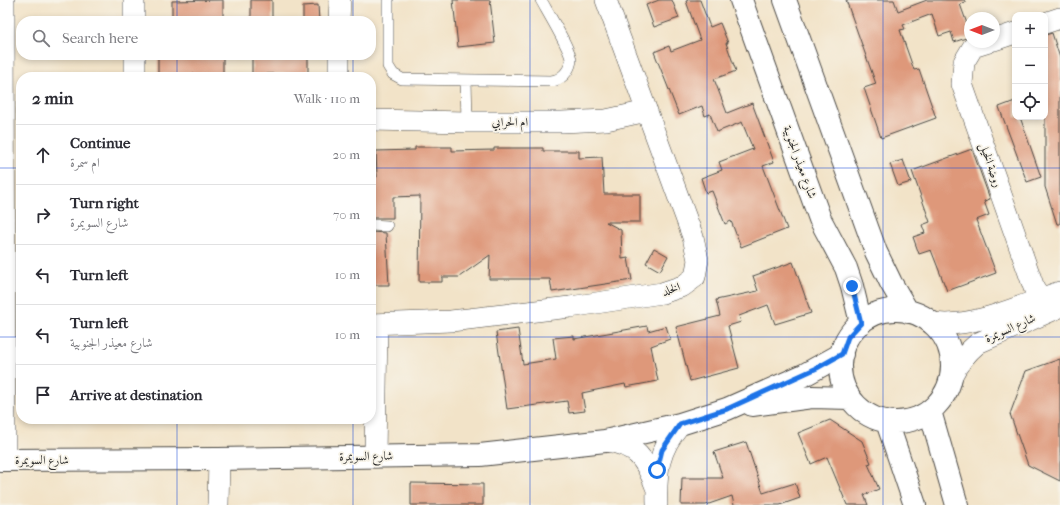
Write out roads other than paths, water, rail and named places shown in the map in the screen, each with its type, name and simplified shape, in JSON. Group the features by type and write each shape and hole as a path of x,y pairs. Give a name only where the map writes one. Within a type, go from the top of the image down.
{"street":[{"path":"2,460 4,0"},
{"path":"134,0 134,16"},
{"path":"339,16 340,0"},
{"name":"الخلد","path":"376,324 451,321 563,308 662,294 683,286 695,277 698,260 693,237 606,0"},
{"name":"شارع معيذر الجنوبية","path":"741,0 820,218 846,268 861,323"},
{"path":"785,0 876,252 891,283 908,312"},
{"path":"1048,22 1060,18"},
{"path":"1000,38 1012,34"},
{"name":"روضة الخيل","path":"973,48 964,62 962,84 1038,299"},
{"path":"135,60 135,72"},
{"path":"339,60 339,72"},
{"name":"ام الحرابي","path":"376,120 562,122 599,120 647,111"},
{"name":"شارع السويمرة","path":"932,323 953,324 973,321 1060,292"},
{"name":"شارع السويمرة","path":"952,377 962,358 978,343 1060,307"},
{"path":"883,312 908,312 932,323 945,340 950,352 952,377 943,396 930,411 914,420 887,422 865,413 850,398 840,374 842,354 848,337 861,323 883,312"},
{"name":"شارع السويمرة","path":"2,460 218,459 480,455 605,441 680,424 727,409 817,368 842,354"},
{"name":"شارع السويمرة","path":"727,409 812,397 850,398"},
{"path":"930,411 957,505"},
{"path":"887,422 915,505"},
{"name":"الخلد","path":"375,424 375,456"},
{"path":"657,497 657,470 662,450 680,424"},
{"path":"605,441 619,442 638,453 649,468 657,497"},
{"path":"218,459 218,505"}],"lane":[{"path":"388,0 388,66 393,74 402,78 551,82 558,80 565,74 571,60 568,50 541,0"},
{"path":"466,80 467,122"},
{"path":"376,225 387,226"}]}
